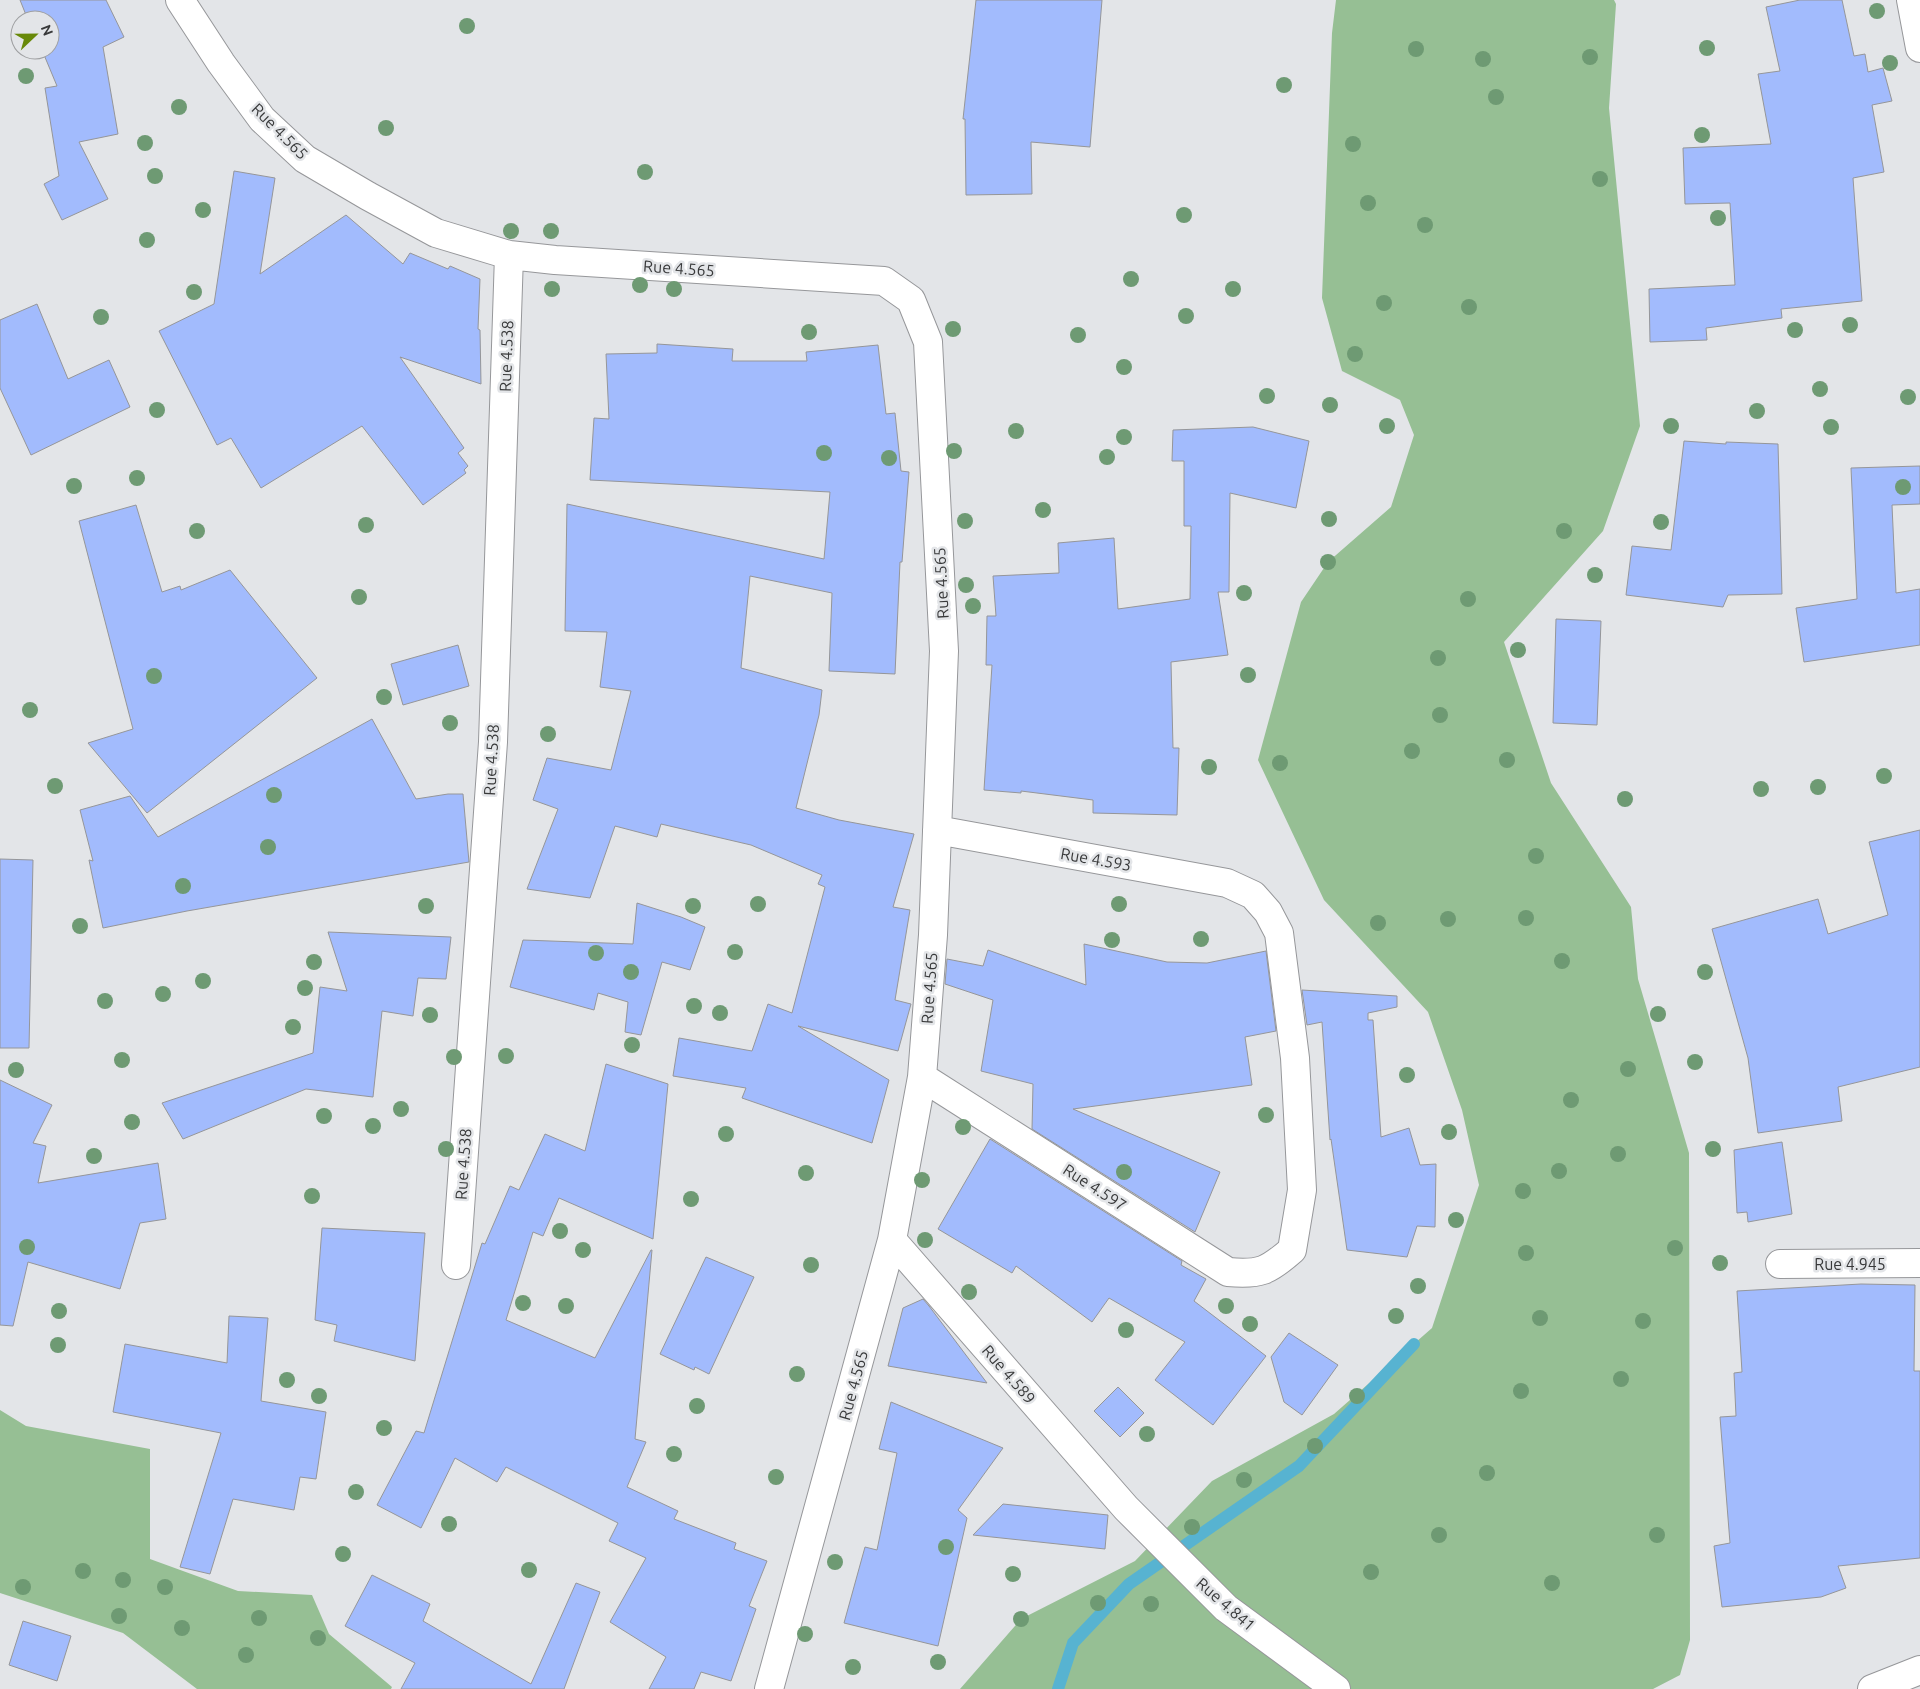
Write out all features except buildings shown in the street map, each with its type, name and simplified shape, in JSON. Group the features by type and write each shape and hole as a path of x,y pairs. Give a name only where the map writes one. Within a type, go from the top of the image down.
{"street":[{"name":"Rue 4.565","path":"180,0 221,63 262,119 305,159 436,233 509,255 565,261 884,281 912,300 928,342 944,651 933,935 922,1077 892,1240 820,1510 769,1689"},
{"path":"1911,0 1920,48"},
{"name":"Rue 4.538","path":"456,1265 493,742 509,255"},
{"name":"Rue 4.593","path":"937,830 1227,883 1253,895 1268,912 1279,933 1294,1058 1302,1190 1292,1250 1273,1266"},
{"name":"Rue 4.597","path":"922,1077 1228,1272 1250,1274 1273,1266"},
{"name":"Rue 4.589","path":"892,1240 1126,1508"},
{"name":"Rue 4.945","path":"1780,1264 1920,1264"},
{"name":"Rue 4.841","path":"1126,1508 1226,1608 1336,1689"},
{"path":"1872,1689 1920,1670"}],"green space":[{"path":"1336,0 1614,0 1616,4 1609,108 1640,426 1603,531 1504,642 1551,783 1631,907 1638,979 1689,1153 1690,1640 1680,1675 1653,1689 960,1689 1021,1619 1135,1561 1212,1481 1334,1414 1432,1328 1479,1185 1462,1110 1428,1012 1324,900 1258,760 1301,602 1328,562 1391,507 1414,435 1400,400 1342,371 1322,298 1332,33"},
{"path":"0,1410 26,1426 150,1449 150,1559 238,1591 312,1595 329,1634 392,1687 391,1689 197,1689 123,1633 0,1593"}],"waterway":[{"path":"1058,1689 1073,1643 1129,1584 1299,1466 1414,1344"}]}
